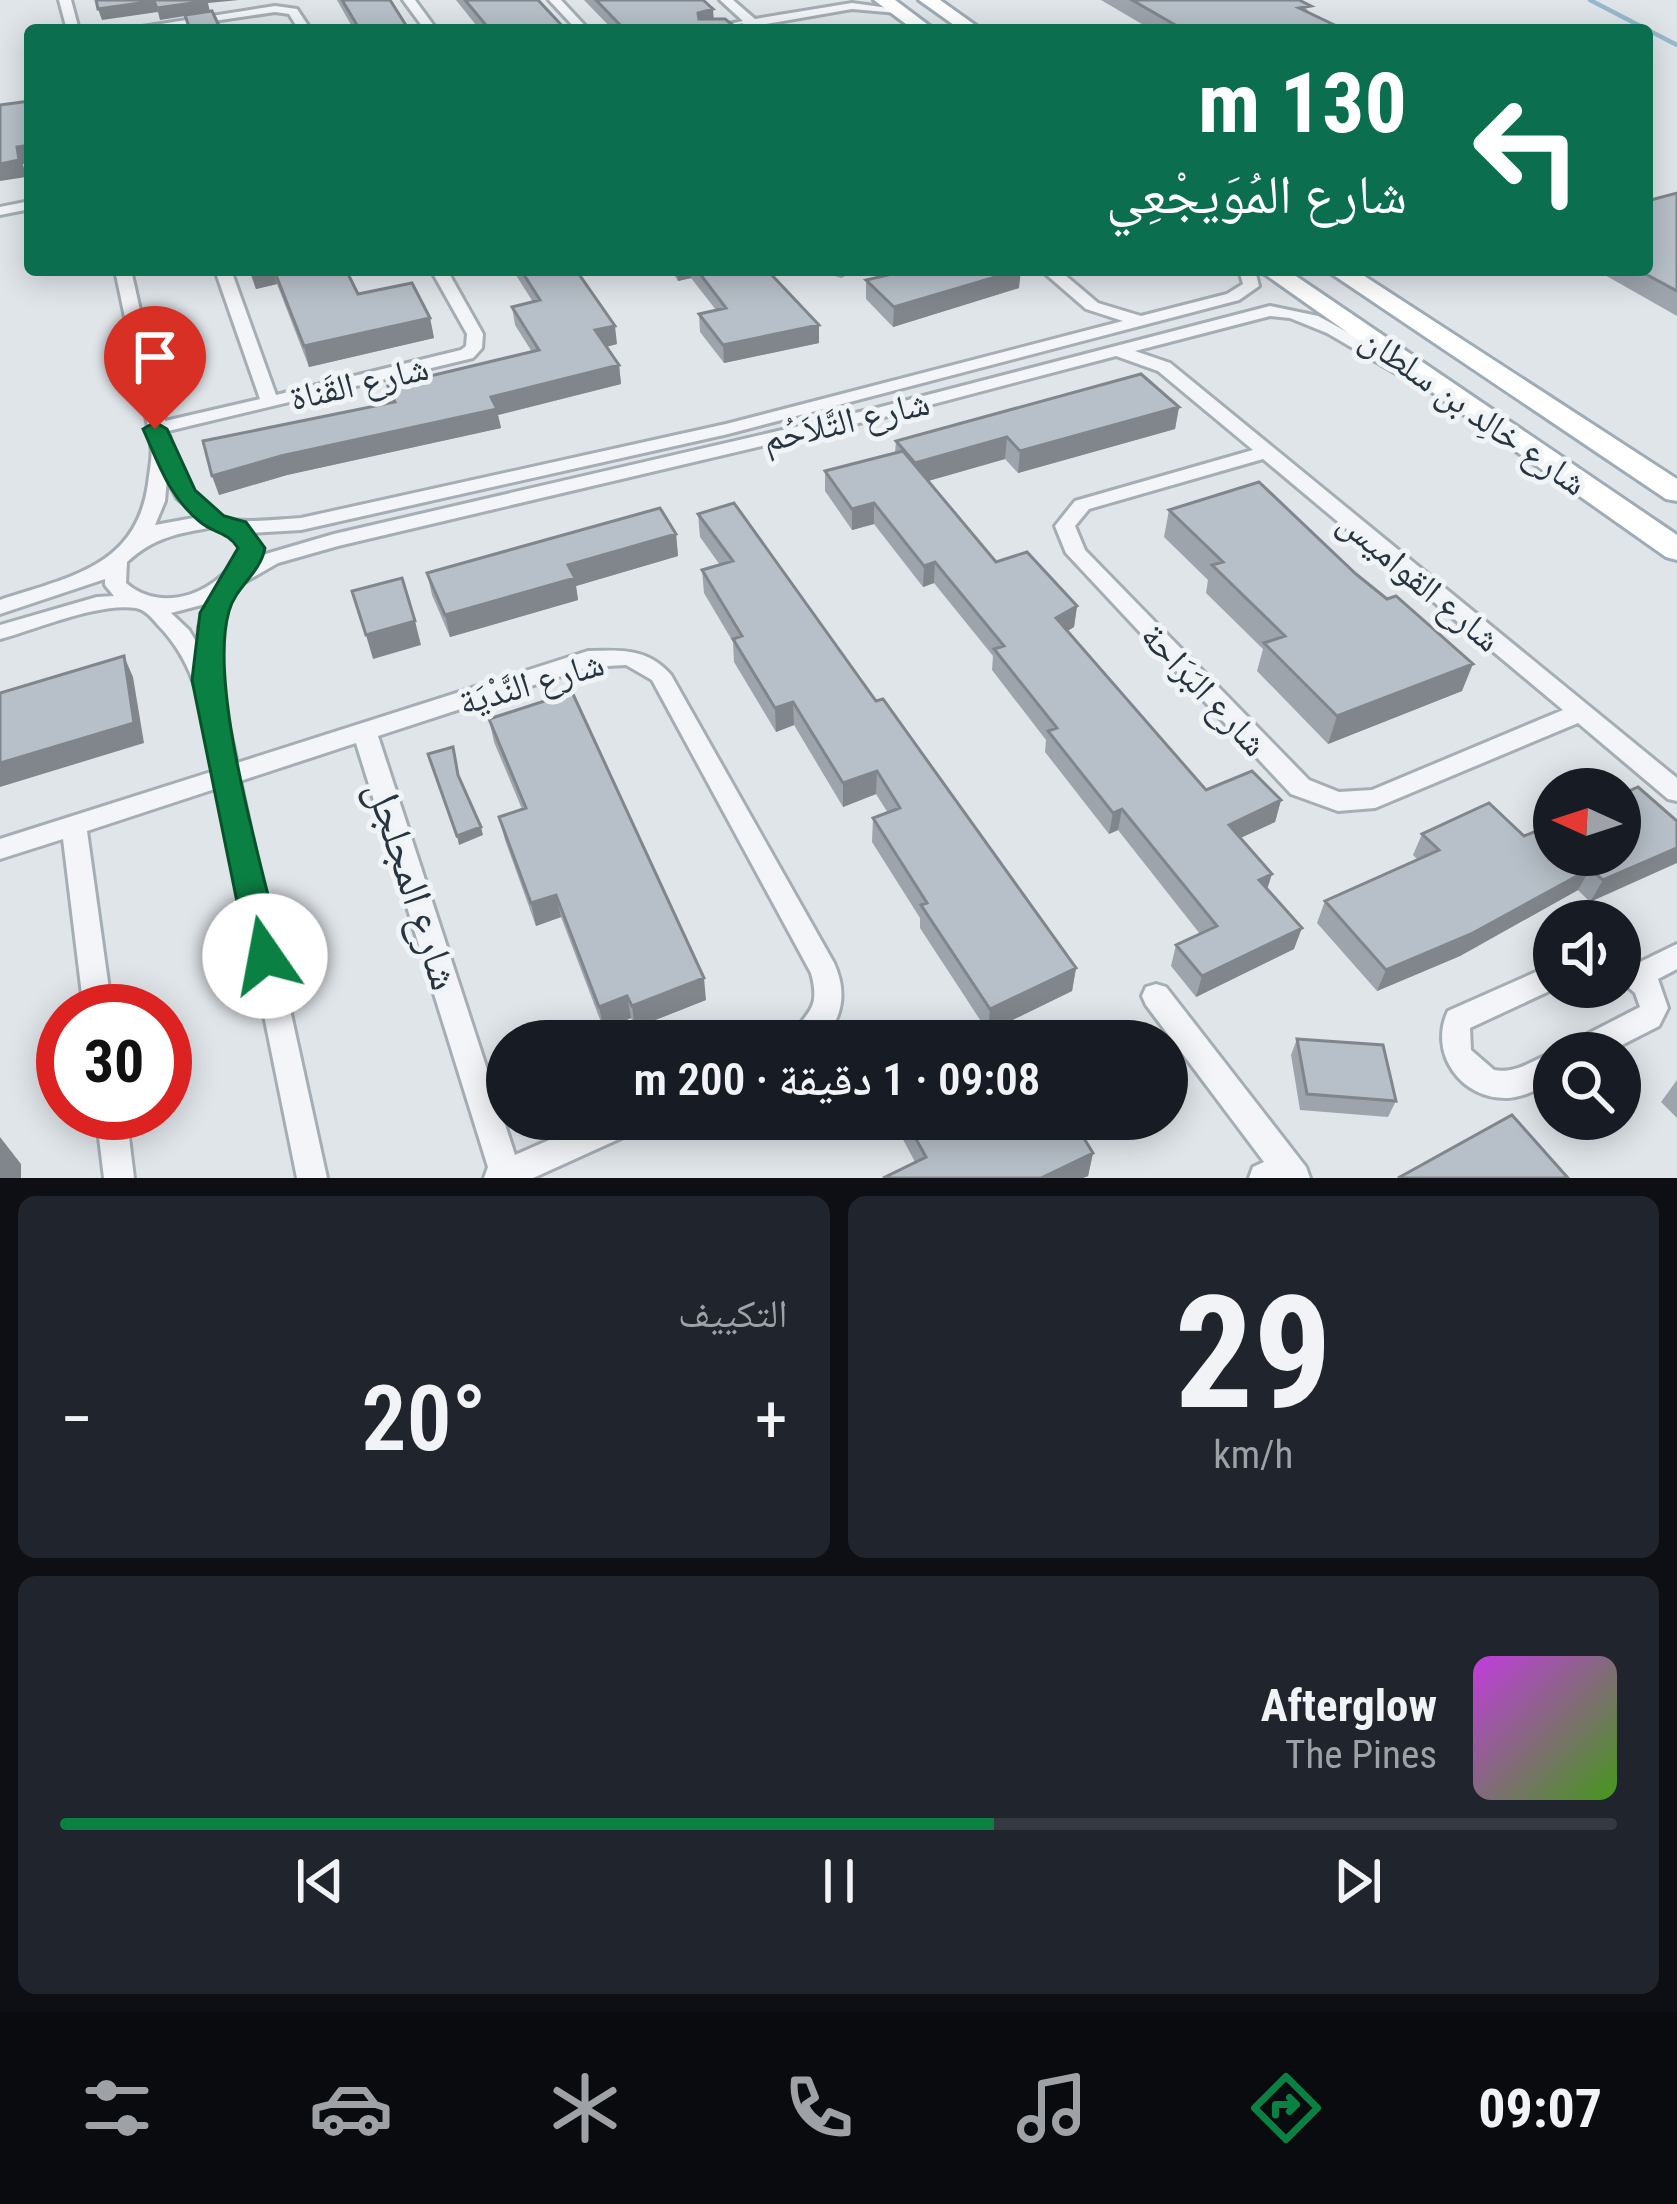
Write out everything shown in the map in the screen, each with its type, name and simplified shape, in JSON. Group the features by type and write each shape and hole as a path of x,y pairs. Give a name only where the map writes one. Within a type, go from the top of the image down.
{"main road":[{"path":"928,0 964,24"},
{"path":"890,5 917,24"},
{"name":"شارع خالِد بن سلطان","path":"1280,276 1677,550"},
{"name":"شارع خالِد بن سلطان","path":"1347,276 1677,492"},
{"path":"1481,415 1546,442 1677,528"}],"street":[{"path":"555,0 577,24"},
{"path":"726,0 755,24"},
{"path":"766,24 858,3 890,5"},
{"path":"173,24 275,9 293,11 301,24"},
{"path":"124,276 159,439 184,494 252,548 210,627 207,680 312,1178"},
{"path":"225,276 271,403"},
{"name":"شارع القَناة","path":"159,439 271,403 452,360 474,348 476,334 442,276"},
{"path":"1056,276 1092,306 1100,320 1098,334"},
{"name":"شارع التَّلاَحُم","path":"139,541 163,529 302,524 728,429 1143,322 1244,292 1251,276"},
{"path":"1092,306 1143,322"},
{"name":"شارع التَّلاَحُم","path":"142,603 190,601 289,551 880,413 1256,313 1296,312 1315,319 1397,371 1441,386"},
{"path":"1161,341 1158,353 1164,367"},
{"name":"شارع القواميس","path":"1120,352 1164,367 1677,792"},
{"path":"0,607 88,579 117,563 139,541 155,501 159,439"},
{"name":"شارع البَرَاحة","path":"1267,452 1082,505 1065,526 1076,553 1300,787 1338,802 1375,799 1579,713"},
{"path":"117,563 115,585 181,635 207,680"},
{"path":"0,632 97,604 142,603"},
{"name":"شارع النَّدْيَة","path":"0,849 609,656 647,664 660,675 824,970 831,989 823,1020"},
{"name":"شارع المجلجل","path":"365,733 502,1176"},
{"path":"74,826 94,984"},
{"path":"1641,966 1677,956"},
{"path":"1619,1032 1649,1017 1653,998 1641,984"},
{"path":"1533,986 1458,1020 1452,1033 1453,1048 1463,1064 1498,1084 1517,1084 1533,1076"},
{"path":"1156,997 1282,1174"},
{"path":"114,1140 119,1178"},
{"path":"502,1176 583,1140"}],"building":[{"path":"96,0 207,1 157,8 154,1 98,9"},
{"path":"342,0 390,0 405,24 356,24"},
{"path":"465,0 538,0 560,24 485,24"},
{"path":"596,0 703,0 713,9 698,13 699,19 725,19 731,24 619,24"},
{"path":"1132,0 1299,0 1311,6 1299,8 1332,24 1174,24"},
{"path":"212,11 218,24 188,24 185,15"},
{"path":"24,102 24,146 17,147 19,160 0,164 0,105"},
{"path":"1677,193 1677,291 1649,276 1653,276 1653,199"},
{"path":"276,276 349,276 358,294 412,283 430,318 304,346"},
{"path":"525,276 580,276 615,326 595,330 619,365 491,397 497,409 281,456 212,476 203,441 395,402 388,386 539,350 512,307 540,300"},
{"path":"702,276 773,276 819,325 723,345 699,314 726,308"},
{"path":"883,276 999,276 894,307 866,280"},
{"path":"1141,374 1179,407 1020,451 1007,437 915,463 896,441"},
{"path":"903,451 996,562 1027,552 1077,606 1056,618 1206,790 1252,771 1281,800 1229,825 1272,874 1259,880 1302,928 1202,976 1176,945 1217,926 1122,809 1113,813 1048,731 1057,728 994,649 1004,646 935,562 924,566 874,503 852,509 825,471"},
{"path":"1259,482 1356,574 1387,599 1396,596 1473,664 1337,716 1264,643 1285,636 1212,565 1223,562 1169,510"},
{"path":"734,503 876,701 883,699 1076,968 990,1009 921,905 927,903 873,818 900,808 877,771 843,783 793,702 775,708 733,639 742,636 702,570 733,561 698,514"},
{"path":"660,508 676,534 568,565 575,578 445,615 427,573"},
{"path":"402,578 415,621 366,635 352,591"},
{"path":"124,656 134,723 0,763 0,693"},
{"path":"572,692 704,978 632,1006 627,996 599,1007 556,895 531,903 499,817 526,808 489,719"},
{"path":"453,747 458,775 481,827 457,836 428,754"},
{"path":"1641,790 1677,821 1677,848 1641,864"},
{"path":"1489,803 1524,836 1533,832 1533,876 1577,876 1471,934 1386,970 1325,901 1439,850 1422,834"},
{"path":"1297,1039 1383,1045 1396,1101 1307,1094"},
{"path":"1512,1115 1568,1178 1398,1178"},
{"path":"917,1140 1085,1140 1093,1153 1041,1178 883,1178 926,1157"}],"waterway":[{"path":"1590,0 1636,24"},
{"path":"1653,33 1677,45"}],"route":[{"path":"155,429 184,494 215,521 237,527 248,536 252,548 249,562 226,586 214,613 207,680 265,956"}]}
